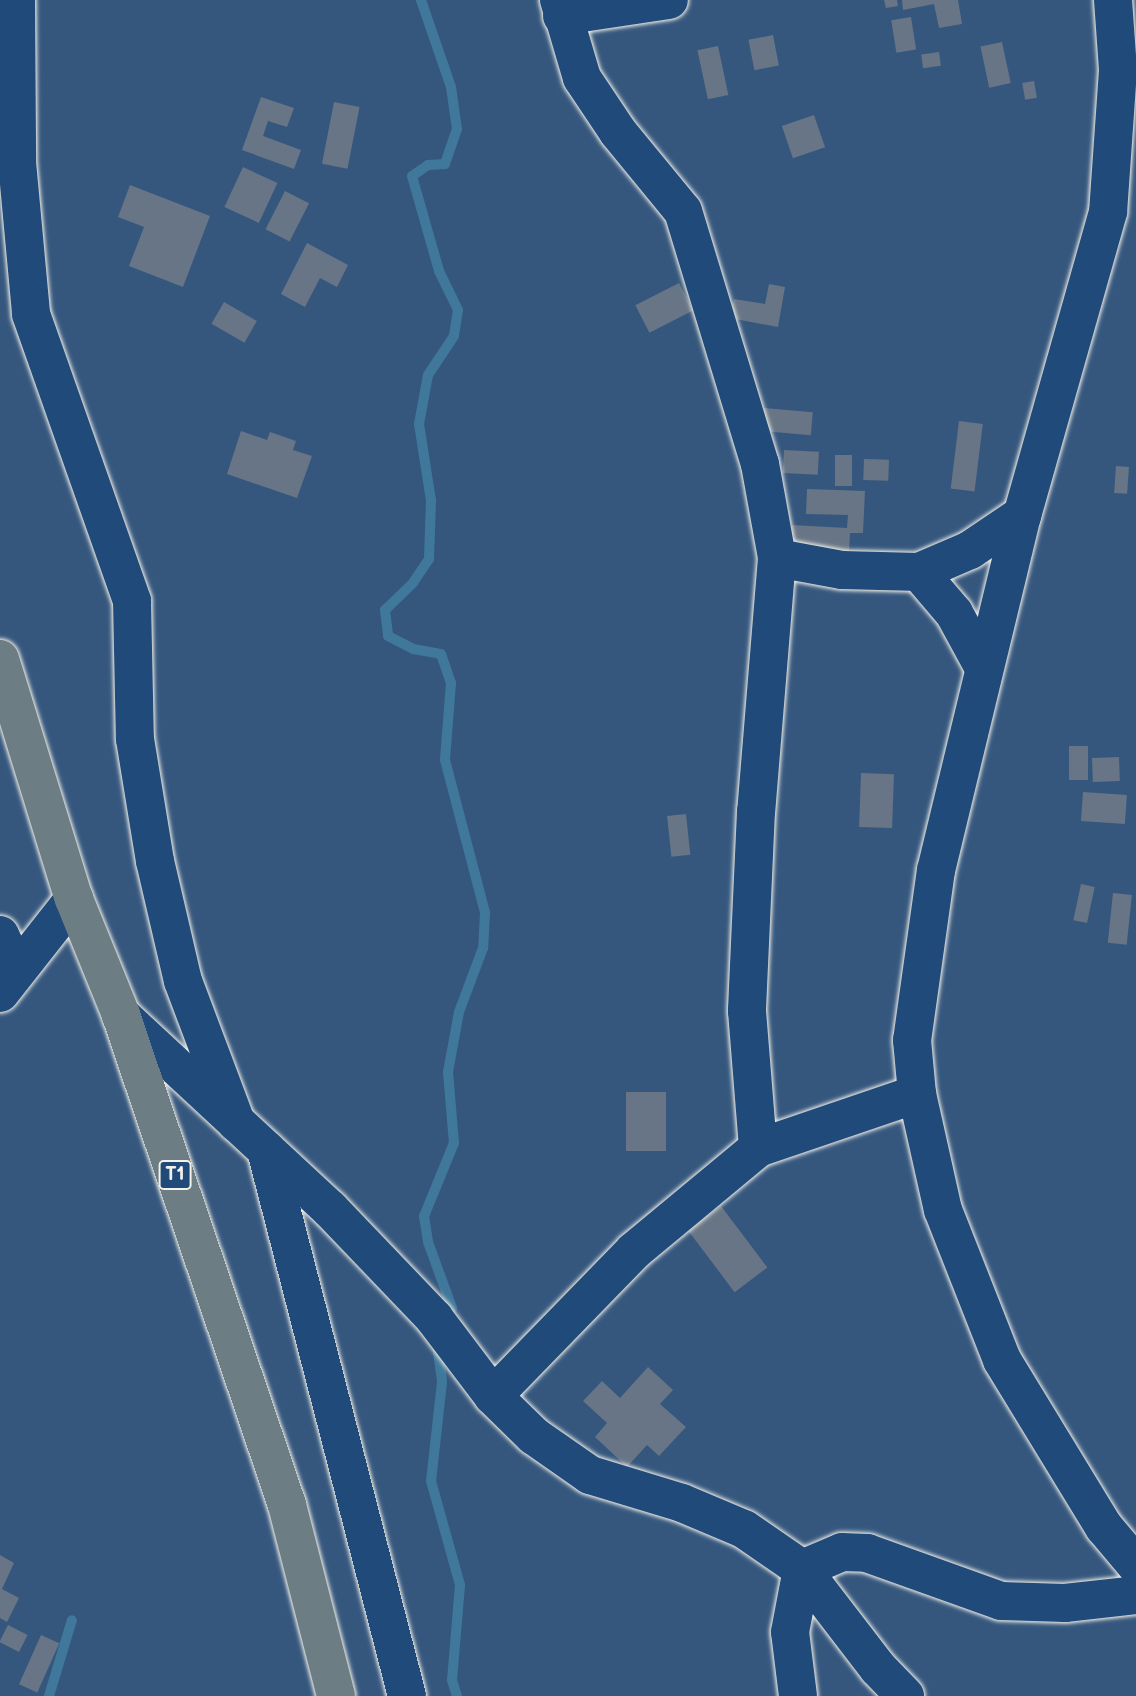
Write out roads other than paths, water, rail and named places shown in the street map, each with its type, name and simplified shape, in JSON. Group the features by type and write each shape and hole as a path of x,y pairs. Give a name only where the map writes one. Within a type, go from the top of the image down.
{"highway":[{"name":"T1","path":"0,659 74,899 121,1015 287,1505 335,1696"}],"street":[{"path":"16,0 17,162 31,314 132,601 135,738 155,861 183,981 236,1122"},
{"path":"668,0 561,8 582,78 618,132 683,211 760,464 777,558 755,811 747,1010 758,1148"},
{"path":"1113,0 1118,70 1108,212 1022,515 936,870 912,1040 917,1094 943,1210 1002,1360 1104,1527 1136,1566"},
{"path":"777,558 842,570 919,572 970,550 1022,515"},
{"path":"919,572 954,613 984,668"},
{"path":"8,981 74,899"},
{"path":"0,935 8,981"},
{"path":"121,1015 266,1150 434,1318 493,1396 534,1436 590,1475 682,1503 744,1530 802,1569 878,1668 905,1696"},
{"path":"493,1396 634,1251 758,1148 917,1094"},
{"path":"266,1150 407,1696"},
{"path":"802,1569 842,1552 867,1553 1001,1601 1065,1603 1136,1595"},
{"path":"798,1696 790,1632 802,1569"}],"waterway":[{"path":"421,0 451,87 457,129 445,164 428,165 412,176 439,271 458,310 454,336 428,375 419,424 431,501 429,559 413,583 385,610 388,636 413,649 441,654 451,683 445,760 485,913 483,948 459,1012 448,1072 454,1143 424,1216 428,1242 452,1308 440,1315"},
{"path":"437,1345 442,1382 431,1481 460,1585 452,1680 457,1696"},
{"path":"49,1696 72,1620"}]}
